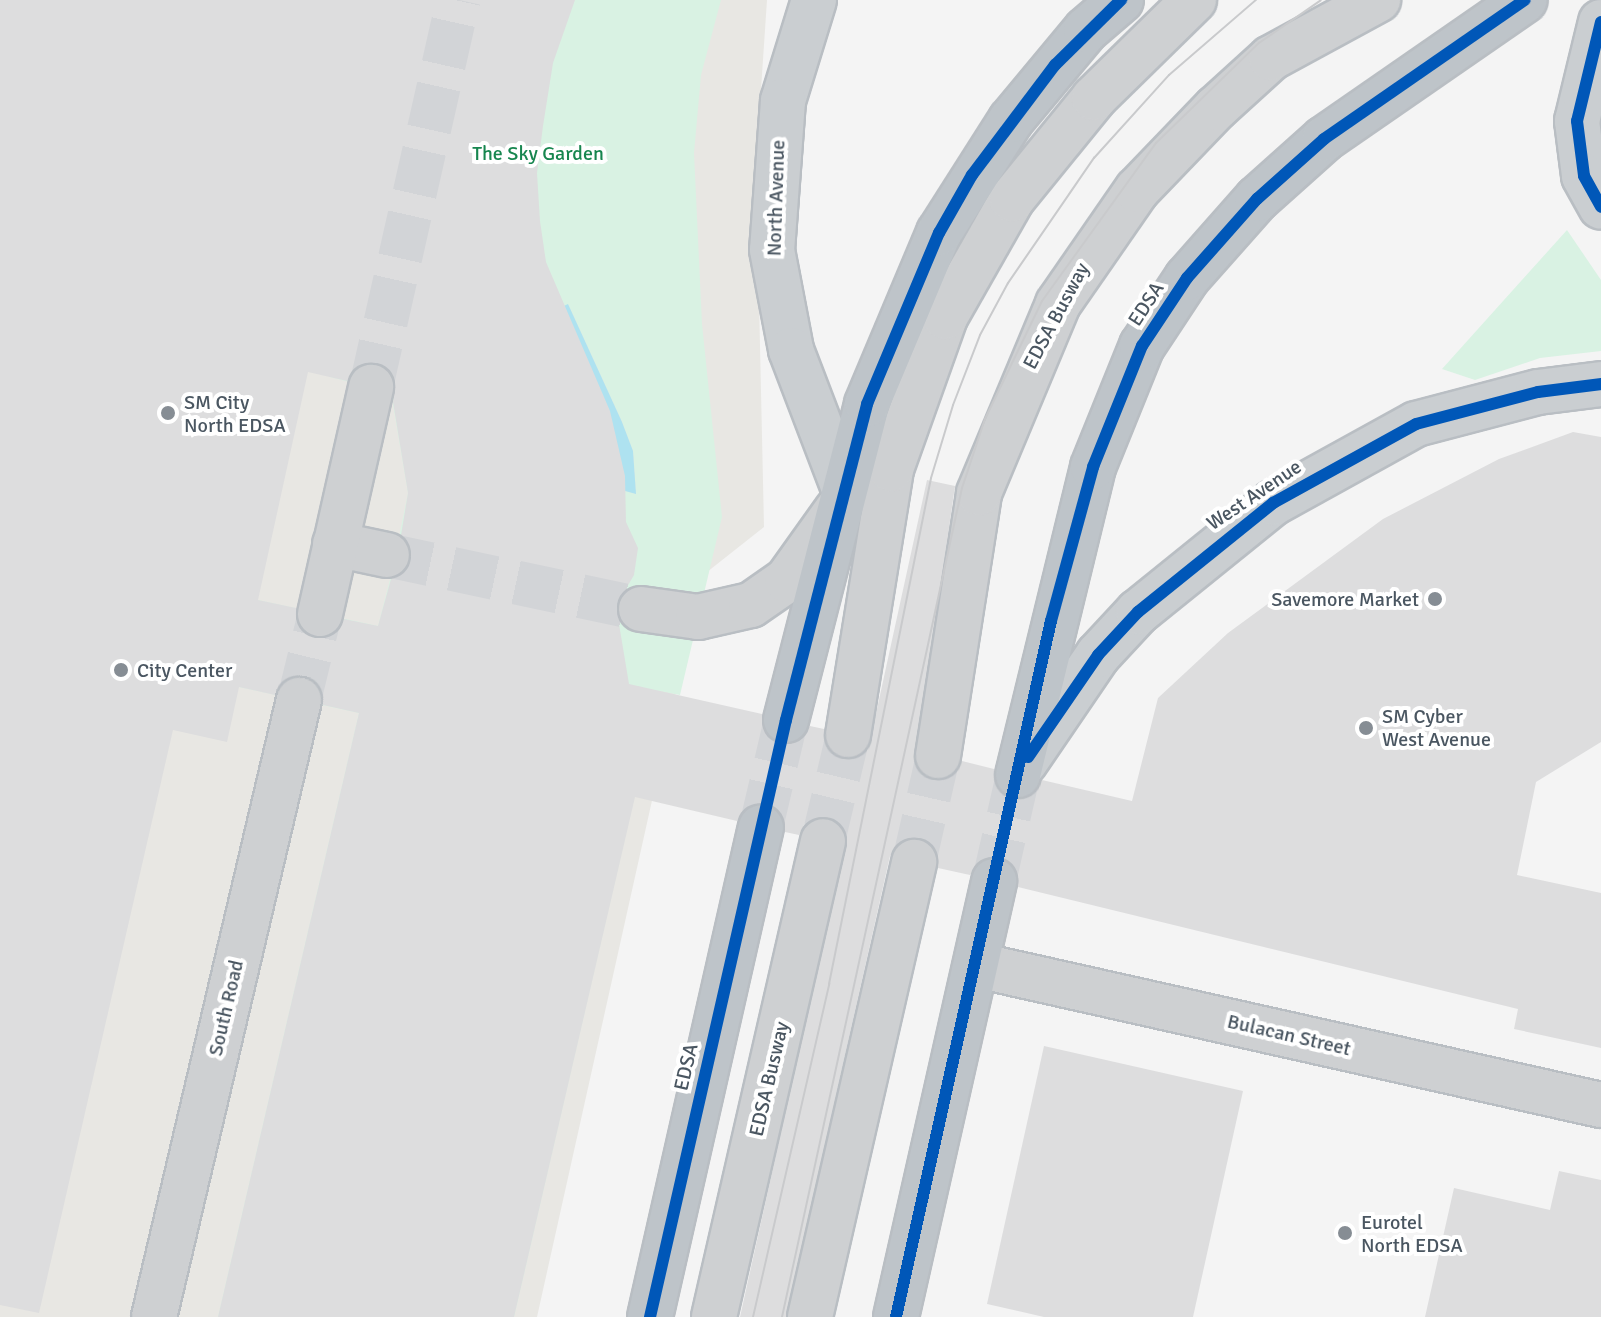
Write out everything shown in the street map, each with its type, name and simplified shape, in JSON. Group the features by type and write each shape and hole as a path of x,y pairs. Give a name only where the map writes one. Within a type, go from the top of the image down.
{"highway":[{"path":"786,720 840,498 867,404 911,296 972,175 1055,65 1121,0"},
{"name":"EDSA","path":"1018,775 1093,467 1137,358 1157,323 1224,230 1313,149 1525,0"},
{"name":"EDSA","path":"650,1317 761,827"},
{"path":"896,1317 994,881"}],"main road":[{"name":"North Avenue","path":"814,0 783,101 772,250 791,350 840,498"},
{"path":"1601,22 1577,121 1584,176 1601,207"},
{"name":"West Avenue","path":"1018,775 1051,718 1108,644 1170,582 1273,503 1416,424 1538,392 1601,384"}],"street":[{"path":"848,735 891,469 945,317 1012,199 1094,98 1194,0"},
{"name":"EDSA Busway","path":"938,756 979,493 1058,304 1137,190 1216,108 1271,58 1378,0"},
{"path":"320,614 371,387"},
{"path":"641,609 698,617 751,605 787,580 840,498"},
{"path":"335,544 387,555"},
{"name":"South Road","path":"154,1317 299,700"},
{"name":"EDSA Busway","path":"714,1317 823,841"},
{"path":"810,1317 914,862"},
{"name":"Bulacan Street","path":"977,965 1601,1105"}],"shaded area":[{"path":"0,0 767,0 756,164 764,527 702,576 537,1317 0,1317"}],"green space":[{"name":"The Sky Garden","path":"413,0 721,0 701,75 694,153 702,324 722,517 680,695 659,691 514,1317 218,1317 359,713 239,687 258,600 378,626 408,493 391,393 330,377","holes":["568,304 633,451 636,494 585,480"]},
{"path":"1567,230 1601,280 1601,351 1540,358 1475,380 1442,369"}],"water":[{"path":"568,304 633,451 636,494 585,480 525,325"}],"building":[{"path":"0,0 575,0 553,63 543,126 537,173 540,221 546,262 610,411 625,476 626,522 638,548 634,575 616,606 629,684 762,714 762,727 779,744 793,744 810,726 824,729 825,745 843,759 868,750 927,480 955,486 915,766 935,781 948,779 962,761 994,769 1000,792 1013,799 1035,793 1042,780 1132,801 1158,698 1228,633 1383,519 1499,459 1573,432 1601,437 1601,742 1536,782 1517,875 1601,893 1601,1048 1514,1029 1518,1009 1018,887 1018,873 1000,857 986,857 970,875 938,868 930,843 906,838 890,856 786,1317 740,1317 847,834 828,817 805,823 799,835 785,832 778,809 766,803 743,810 737,821 635,797 514,1317 218,1317 359,713 323,705 317,682 293,676 275,695 239,687 227,742 173,730 39,1313 0,1305","holes":["363,363 387,368 395,380 393,402 408,493 401,535 410,547 412,559 405,572 391,579 378,626 344,619 338,631 315,638 303,632 296,608 258,600 308,372 347,381"]},
{"path":"1044,1046 1243,1091 1193,1317 1044,1317 987,1304"},
{"path":"1559,1171 1601,1180 1601,1317 1425,1317 1454,1188 1550,1210"}],"tunnel":[{"path":"371,387 458,0"},
{"path":"387,555 641,609"},
{"path":"299,700 320,614"},
{"path":"761,827 786,720"},
{"path":"823,841 848,735"},
{"path":"914,862 938,756"},
{"path":"994,881 1018,775"}],"tram line":[{"path":"753,1317 829,984 931,478 953,405 980,335 1008,283 1094,158 1169,75 1256,0"},
{"path":"782,1317 962,488 985,419 1042,301 1156,143 1259,43 1321,0"}],"cycle path":[{"path":"650,1317 786,720 867,404 939,233 972,175 1055,65 1121,0"},
{"path":"896,1317 1051,621 1093,467 1142,346 1187,278 1257,199 1324,139 1525,0"},
{"path":"1601,22 1577,121 1584,176 1601,207"},
{"path":"1028,757 1098,655 1138,612 1273,503 1416,424 1538,392 1601,384"}],"place":[{"name":"SM City North EDSA","path":"168,413"},
{"name":"Savemore Market","path":"1435,599"},
{"name":"City Center","path":"121,670"},
{"name":"SM Cyber West Avenue","path":"1366,728"},
{"name":"Eurotel North EDSA","path":"1345,1233"}]}
